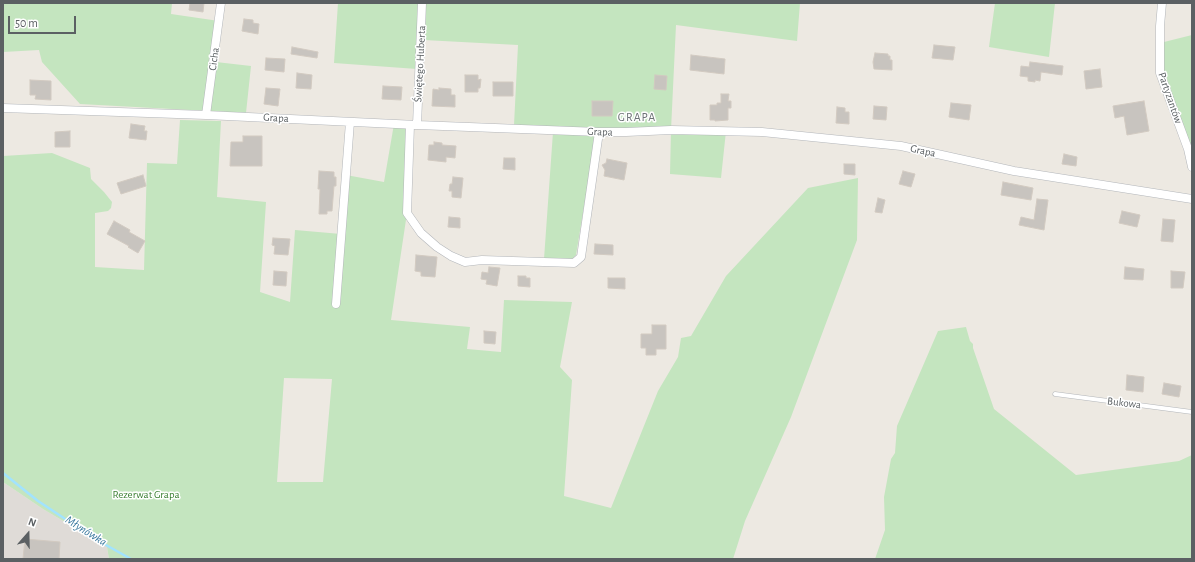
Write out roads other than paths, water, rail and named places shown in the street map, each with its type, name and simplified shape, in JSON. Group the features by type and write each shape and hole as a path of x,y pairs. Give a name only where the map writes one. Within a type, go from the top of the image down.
{"street":[{"name":"Cicha","path":"206,115 221,3"},
{"name":"Świętego Huberta","path":"422,3 407,213 421,233 437,247 465,262 482,260 574,263 581,257 598,132"},
{"name":"Partyzantów","path":"1162,3 1160,26 1160,73 1188,149 1192,167"},
{"name":"Grapa","path":"3,108 598,132 671,130 762,132 901,146 1014,171 1192,199"},
{"path":"336,304 350,122"}],"lane":[{"name":"Bukowa","path":"1055,394 1192,412"}],"waterway":[{"name":"Młynówka","path":"3,473 38,501 97,540 131,559"}],"district":[{"name":"GRAPA","path":"637,117"}],"park label":[{"name":"Rezerwat Grapa","path":"146,495"}]}
